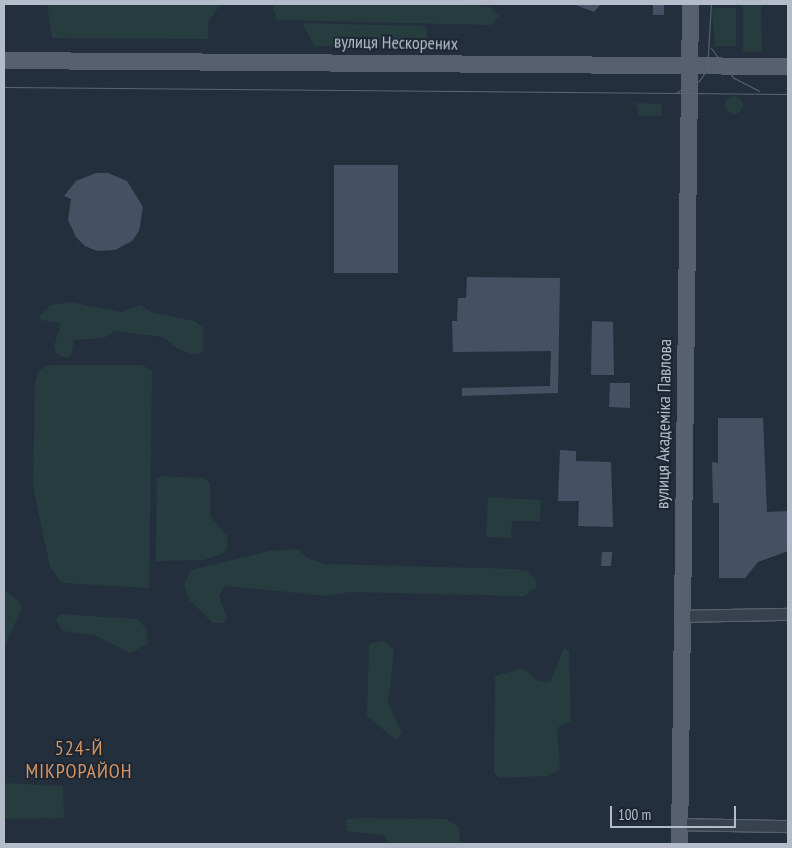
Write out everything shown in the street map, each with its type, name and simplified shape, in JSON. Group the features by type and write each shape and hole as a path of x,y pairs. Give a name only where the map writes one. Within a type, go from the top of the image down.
{"main road":[{"name":"вулиця Академіка Павлова","path":"679,844 680,616 690,4"},
{"name":"вулиця Нескорених","path":"4,60 788,66"}],"street":[{"path":"680,616 788,614"},
{"path":"680,824 788,826"}],"green space":[{"path":"47,4 221,4 208,22 208,39 52,38"},
{"path":"277,4 461,4 490,7 499,16 491,25 277,20 273,8"},
{"path":"743,4 761,4 762,52 743,52"},
{"path":"712,8 736,8 736,46 715,46"},
{"path":"302,23 423,26 427,29 427,46 314,46"},
{"path":"734,96 740,99 743,105 740,111 734,114 728,111 725,105 728,99"},
{"path":"636,103 661,104 662,116 639,116"},
{"path":"71,302 122,312 140,305 153,313 195,321 203,328 203,352 195,355 176,348 163,337 114,331 104,338 74,340 71,356 66,358 56,353 54,346 61,323 41,320 40,315 51,305"},
{"path":"50,365 142,365 152,371 149,588 61,583 50,567 33,487 35,382 39,370"},
{"path":"161,476 204,478 210,483 210,516 227,536 228,546 224,553 204,560 156,561 157,479"},
{"path":"488,497 541,500 540,521 512,521 511,538 486,537"},
{"path":"299,549 307,558 326,564 516,569 529,572 536,581 536,588 524,596 350,592 328,596 225,586 219,596 227,619 222,623 213,623 190,601 184,584 191,570 269,551"},
{"path":"4,590 18,600 22,608 4,647"},
{"path":"60,614 137,619 146,628 148,644 130,653 95,635 62,631 56,619"},
{"path":"384,641 394,650 388,703 402,733 396,740 367,716 369,644"},
{"path":"564,648 569,651 571,721 557,728 560,769 548,776 499,778 494,773 495,676 522,668 538,681 550,682"},
{"path":"4,783 63,786 64,818 4,819"},
{"path":"354,818 446,819 459,827 460,844 389,844 383,835 347,831 346,820"}],"building":[{"path":"573,4 601,4 594,12"},
{"path":"653,4 664,4 664,15 653,15"},
{"path":"334,165 398,165 398,273 334,273"},
{"path":"96,173 108,173 127,181 143,207 139,231 132,241 115,250 97,251 85,246 76,237 68,220 71,199 64,196 76,181"},
{"path":"467,277 560,278 558,393 462,396 462,388 550,386 551,351 453,352 452,321 457,321 458,298 466,298"},
{"path":"592,321 613,322 614,375 591,375"},
{"path":"610,383 630,383 630,408 609,407"},
{"path":"718,418 763,418 767,512 788,511 788,551 758,562 745,578 719,578 719,503 713,503 712,462 718,463"},
{"path":"560,450 576,451 576,461 611,462 613,527 578,526 579,501 558,501"},
{"path":"602,552 612,552 611,566 601,566"}],"tram line":[{"path":"677,92 699,81 707,69 711,4"},
{"path":"711,48 734,78 759,91"},
{"path":"4,87 788,94"}],"district":[{"name":"524-Й МІКРОРАЙОН","path":"79,760"}]}
